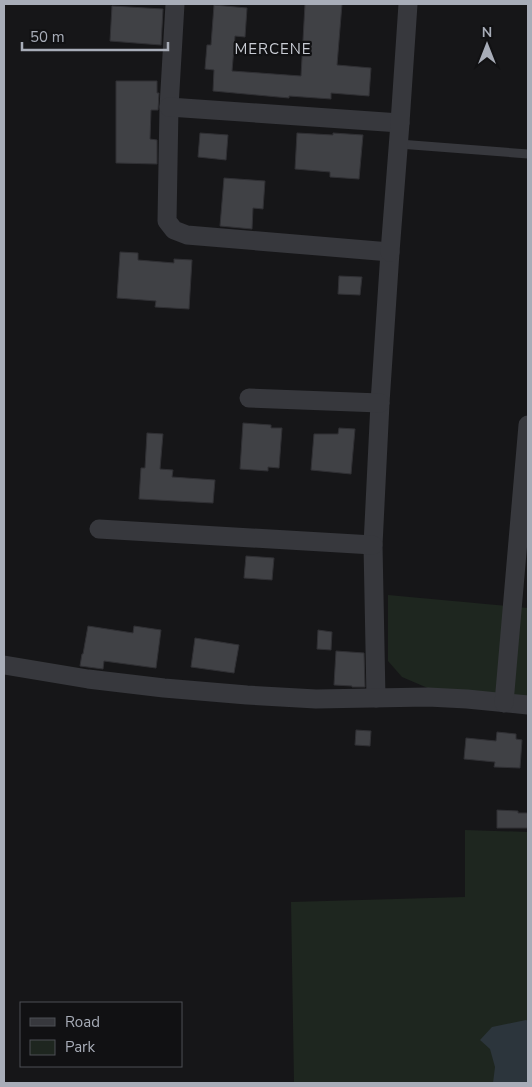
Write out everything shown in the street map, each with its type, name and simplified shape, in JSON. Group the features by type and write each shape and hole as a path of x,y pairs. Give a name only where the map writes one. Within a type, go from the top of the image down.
{"street":[{"path":"175,4 169,107 166,221 174,230 187,235 390,252"},
{"path":"376,698 373,545 380,403 408,4"},
{"path":"169,107 400,124"},
{"path":"249,398 380,403"},
{"path":"504,703 528,425"},
{"path":"99,529 373,545"},
{"path":"4,665 88,679 164,688 316,699 428,697 528,705"}],"lane":[{"path":"399,144 528,154"}],"green space":[{"path":"388,595 528,608 528,700 437,692 402,677 388,661"},
{"path":"465,830 528,832 528,1083 294,1083 291,902 465,897"}],"shaded area":[{"path":"528,1021 528,1083 493,1083 495,1067 490,1049 480,1040 492,1027"}],"building":[{"path":"305,4 342,4 337,65 371,68 369,96 331,93 331,99 289,96 289,98 213,91 214,70 205,69 207,45 211,45 214,5 247,8 245,37 235,36 232,71 301,76"},
{"path":"112,6 163,9 161,45 110,41"},
{"path":"116,81 157,81 157,93 159,93 158,110 151,110 150,139 157,140 157,164 116,163"},
{"path":"200,133 228,135 226,160 198,157"},
{"path":"297,133 363,135 359,179 330,177 330,172 295,169"},
{"path":"224,178 265,181 263,209 253,208 252,229 220,226"},
{"path":"120,252 138,253 138,260 174,263 174,259 192,260 189,309 155,307 156,301 117,298"},
{"path":"339,276 362,277 360,295 338,294"},
{"path":"243,423 271,425 271,428 282,428 279,468 268,467 268,471 240,469"},
{"path":"339,428 355,429 351,474 311,470 314,434 338,434"},
{"path":"147,433 163,434 160,469 173,470 172,477 215,480 213,503 139,499 141,468 145,468"},
{"path":"246,556 274,558 272,580 244,578"},
{"path":"88,626 133,633 134,626 161,630 156,668 104,661 103,669 80,666"},
{"path":"318,630 332,632 331,650 317,649"},
{"path":"195,638 239,645 234,673 191,667"},
{"path":"336,651 364,653 365,687 334,685"},
{"path":"356,730 371,731 370,746 355,745"},
{"path":"497,732 516,734 516,739 522,740 520,768 494,767 495,762 464,759 466,738 496,741"},
{"path":"497,810 528,813 528,828 497,828"}],"district":[{"name":"MERCENE","path":"273,49"}]}
